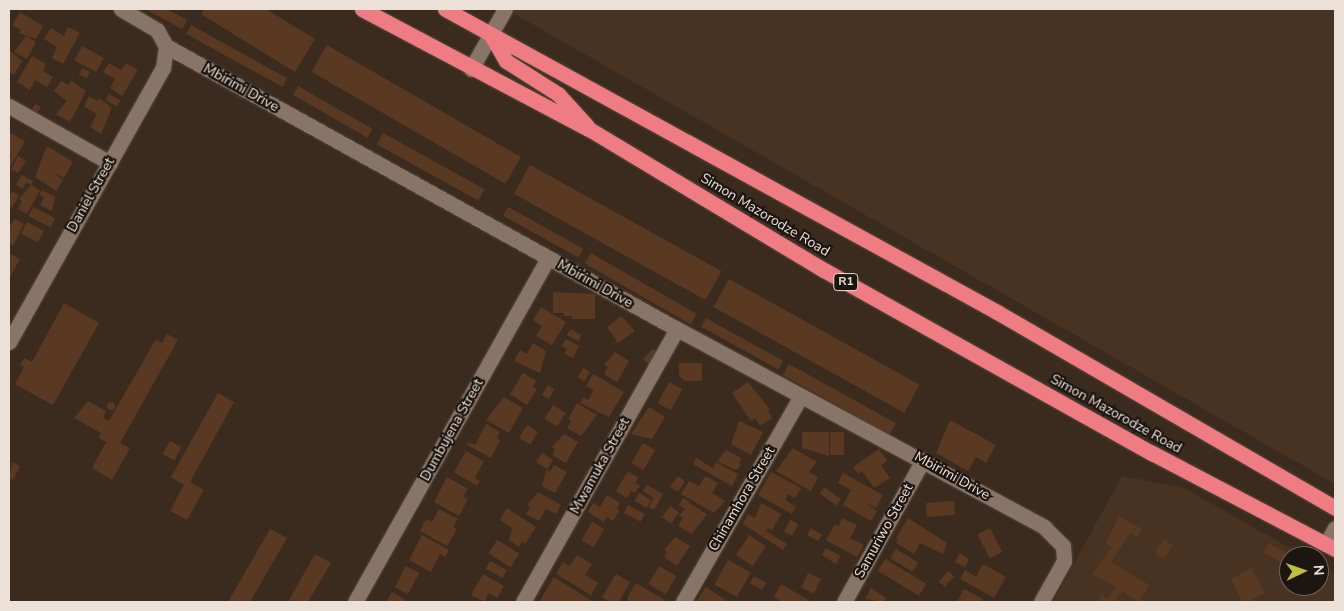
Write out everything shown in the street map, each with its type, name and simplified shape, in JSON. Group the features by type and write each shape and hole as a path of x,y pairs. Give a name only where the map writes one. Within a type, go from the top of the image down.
{"highway":[{"name":"Simon Mazorodze Road","path":"362,9 471,69 589,129 824,270 1152,453 1331,546"},
{"name":"Simon Mazorodze Road","path":"444,9 997,312 1335,508"},
{"path":"492,35 506,61 558,94 589,129"}],"street":[{"name":"Mbirimi Drive","path":"121,9 157,30 166,46 677,329 923,460 1044,527 1062,546 1064,561 1041,602"},
{"path":"471,69 492,35 505,9"},
{"name":"Daniel Street","path":"9,342 163,68 166,46"},
{"path":"9,106 110,163"},
{"name":"Dumbujena Street","path":"355,602 548,258"},
{"name":"Mwamuka Street","path":"523,602 677,329"},
{"name":"Chinamhora Street","path":"683,602 801,396"},
{"name":"Samuriwo Street","path":"844,602 923,460"},
{"path":"1331,546 1335,528"}],"shaded area":[{"path":"506,9 1335,9 1335,484"},
{"path":"1122,476 1184,488 1286,546 1279,546 1279,596 1329,596 1329,571 1335,574 1335,602 1053,602"}],"building":[{"path":"145,9 167,9 187,20 182,29"},
{"path":"204,9 266,9 315,39 295,72 201,14"},
{"path":"20,12 43,26 36,39 19,33 21,30 12,25"},
{"path":"191,25 287,78 282,87 186,34"},
{"path":"68,27 80,33 63,64 52,58 57,47 44,39 51,28 64,36"},
{"path":"26,36 36,42 27,59 14,52"},
{"path":"327,45 521,157 505,184 312,72"},
{"path":"82,46 104,58 96,72 74,60"},
{"path":"9,50 22,61 14,75 9,72"},
{"path":"32,56 46,64 43,71 53,77 47,87 35,80 30,90 17,82"},
{"path":"109,63 121,70 126,63 138,70 122,96 110,88 115,79 103,72"},
{"path":"82,68 90,72 87,78 79,74"},
{"path":"61,81 69,85 71,81 86,91 70,122 56,114 67,101 54,91"},
{"path":"298,86 372,129 367,138 293,95"},
{"path":"109,94 120,100 117,106 106,100"},
{"path":"89,96 97,101 99,98 112,108 101,134 90,127 97,114 84,107"},
{"path":"35,104 41,107 37,113 32,109"},
{"path":"9,132 25,141 11,166 9,164"},
{"path":"383,133 484,189 478,201 377,144"},
{"path":"47,146 73,162 64,178 53,172 63,180 56,191 35,177"},
{"path":"18,156 26,161 18,173 11,169"},
{"path":"530,165 722,271 706,300 514,194"},
{"path":"22,175 33,181 31,185 26,182 23,189 16,185"},
{"path":"31,185 40,190 27,214 18,209 22,201 19,199"},
{"path":"42,190 55,197 52,211 40,205 44,197 39,195"},
{"path":"11,191 19,195 12,208 9,206"},
{"path":"33,207 55,218 51,227 28,216"},
{"path":"508,207 583,249 578,257 503,216"},
{"path":"15,219 24,224 13,246 9,243 9,226"},
{"path":"27,222 44,231 38,242 21,233"},
{"path":"9,253 20,259 9,279"},
{"path":"591,253 697,314 691,324 585,263"},
{"path":"729,279 920,385 904,413 713,307"},
{"path":"553,292 595,294 595,319 572,319 572,316 564,316 564,313 553,313"},
{"path":"64,303 99,323 53,405 15,384 24,367 20,365 24,358 32,362"},
{"path":"541,307 566,322 552,345 536,336 542,326 533,320"},
{"path":"621,316 635,331 618,343 607,327"},
{"path":"706,318 783,361 778,369 701,327"},
{"path":"570,329 582,335 578,341 567,335"},
{"path":"167,334 178,340 120,443 130,448 112,480 92,468 106,442 99,438 101,433 74,418 88,401 106,411 103,418 109,421 156,339 162,343"},
{"path":"566,339 579,346 573,358 564,354 567,349 562,346"},
{"path":"533,343 546,351 540,373 514,361 520,350 527,354"},
{"path":"653,349 660,356 650,366 643,359"},
{"path":"615,352 629,361 617,382 604,374 608,367 604,365"},
{"path":"679,363 702,363 702,381 685,381 679,376"},
{"path":"789,364 896,423 889,435 783,375"},
{"path":"583,368 590,372 584,382 578,378"},
{"path":"523,373 536,381 533,387 537,389 527,405 510,394"},
{"path":"593,374 624,392 609,417 580,403 583,397 588,400 594,390 586,386"},
{"path":"669,382 682,389 671,410 658,403"},
{"path":"748,382 770,410 768,411 772,418 760,426 755,418 751,421 732,393"},
{"path":"548,385 554,389 549,399 542,395"},
{"path":"218,393 234,402 190,482 204,490 187,520 170,511 184,485 171,477"},
{"path":"504,397 523,408 509,433 486,420"},
{"path":"111,402 115,406 111,410 107,406"},
{"path":"577,403 597,415 581,436 567,428 571,421 568,419"},
{"path":"553,405 566,413 557,427 545,419"},
{"path":"649,407 665,417 652,439 631,434"},
{"path":"950,420 996,445 986,463 976,457 968,471 936,453"},
{"path":"739,421 763,432 751,455 731,444"},
{"path":"486,424 500,432 497,438 500,440 491,458 467,445 468,442 475,445"},
{"path":"527,425 538,432 530,445 519,438"},
{"path":"802,432 829,432 829,456 802,448"},
{"path":"830,432 844,432 844,455 830,455"},
{"path":"564,434 578,442 566,463 552,455 555,449 552,447"},
{"path":"170,441 181,447 174,460 163,454"},
{"path":"643,443 655,450 644,470 632,463"},
{"path":"793,448 817,462 809,472 818,477 811,491 776,471"},
{"path":"879,449 887,461 881,465 890,478 874,488 862,471 858,474 853,467"},
{"path":"726,450 741,458 739,468 735,470 717,461"},
{"path":"466,451 484,461 475,478 480,481 477,486 454,472"},
{"path":"542,453 553,460 547,469 536,462"},
{"path":"696,458 713,468 716,462 738,474 732,486 693,464"},
{"path":"12,462 20,466 13,480 9,478"},
{"path":"554,465 567,472 555,493 542,486 546,470 550,472"},
{"path":"628,471 639,478 635,483 640,486 635,493 631,491 627,498 616,491"},
{"path":"771,472 801,488 795,498 788,494 785,500 796,507 792,514 758,495"},
{"path":"843,473 883,495 876,508 864,502 877,511 871,521 843,505 851,490 838,483"},
{"path":"678,476 685,481 678,492 670,487"},
{"path":"705,476 718,483 712,493 725,501 714,513 681,494 689,481 699,486"},
{"path":"447,477 468,489 463,496 468,499 459,516 434,502"},
{"path":"647,485 663,494 654,510 648,507 654,498 643,491"},
{"path":"824,487 841,499 837,506 819,494"},
{"path":"538,492 561,505 556,514 546,509 539,521 526,514 530,507 527,505"},
{"path":"639,493 651,500 647,508 634,501"},
{"path":"607,495 620,503 617,508 620,510 613,521 607,517 604,522 588,512 593,503 600,507"},
{"path":"683,498 690,502 685,509 679,505"},
{"path":"954,501 955,515 927,517 926,503"},
{"path":"689,503 707,514 692,534 678,526 683,518 679,516"},
{"path":"761,503 781,514 772,530 768,528 766,531 787,544 783,550 743,524 748,514 755,518"},
{"path":"628,505 645,514 641,522 624,513"},
{"path":"670,506 679,512 671,524 662,518"},
{"path":"507,508 536,527 525,544 522,542 519,547 509,540 512,528 500,520"},
{"path":"439,509 458,519 453,527 457,529 447,546 420,531 426,519 432,522"},
{"path":"1119,517 1142,529 1137,537 1130,533 1111,562 1149,585 1139,602 1122,591 1115,602 1097,602 1102,595 1108,599 1115,587 1092,574 1112,547 1105,543"},
{"path":"842,518 857,525 850,538 864,545 857,557 826,540 835,524 839,526"},
{"path":"908,518 947,543 943,554 920,543 914,554 896,543 898,539 896,538"},
{"path":"790,520 798,524 792,536 784,532"},
{"path":"592,522 604,529 594,547 582,540"},
{"path":"811,528 822,535 818,541 807,535"},
{"path":"990,528 1002,552 990,558 978,534"},
{"path":"270,529 287,538 250,602 228,602"},
{"path":"422,535 449,550 445,557 440,554 431,572 409,560"},
{"path":"749,535 766,546 753,566 736,555"},
{"path":"675,537 690,546 677,566 664,557 667,552 664,550"},
{"path":"1164,539 1173,545 1164,559 1154,553"},
{"path":"497,540 519,554 511,567 489,554"},
{"path":"1269,543 1279,549 1279,561 1264,553"},
{"path":"826,548 841,556 836,564 822,555"},
{"path":"896,549 918,562 913,572 890,558"},
{"path":"960,553 969,559 965,567 955,562"},
{"path":"315,554 331,563 308,602 288,602"},
{"path":"577,555 592,564 585,575 598,583 591,595 556,574 563,562 570,566"},
{"path":"885,559 926,584 919,596 878,571"},
{"path":"728,560 751,573 737,597 714,584"},
{"path":"490,561 507,570 503,578 486,569"},
{"path":"983,564 1006,577 994,598 960,579 965,570 976,577"},
{"path":"406,566 419,573 408,594 395,587"},
{"path":"659,566 676,576 666,594 648,584"},
{"path":"1252,568 1265,593 1247,602 1242,602 1231,579"},
{"path":"948,571 954,576 945,587 939,582"},
{"path":"808,573 821,579 814,593 801,588"},
{"path":"483,574 504,586 497,598 489,593 484,602 471,595"},
{"path":"616,574 630,582 619,602 610,602 602,597"},
{"path":"754,576 766,583 762,590 750,583"},
{"path":"554,577 592,601 592,602 539,602"},
{"path":"636,583 668,602 629,602 627,598"},
{"path":"781,584 812,602 782,602 774,597"},
{"path":"706,587 727,601 727,602 696,602"},
{"path":"871,588 886,598 884,602 865,599"},
{"path":"964,589 983,599 981,602 957,602"},
{"path":"392,592 406,600 405,602 386,602"}]}
